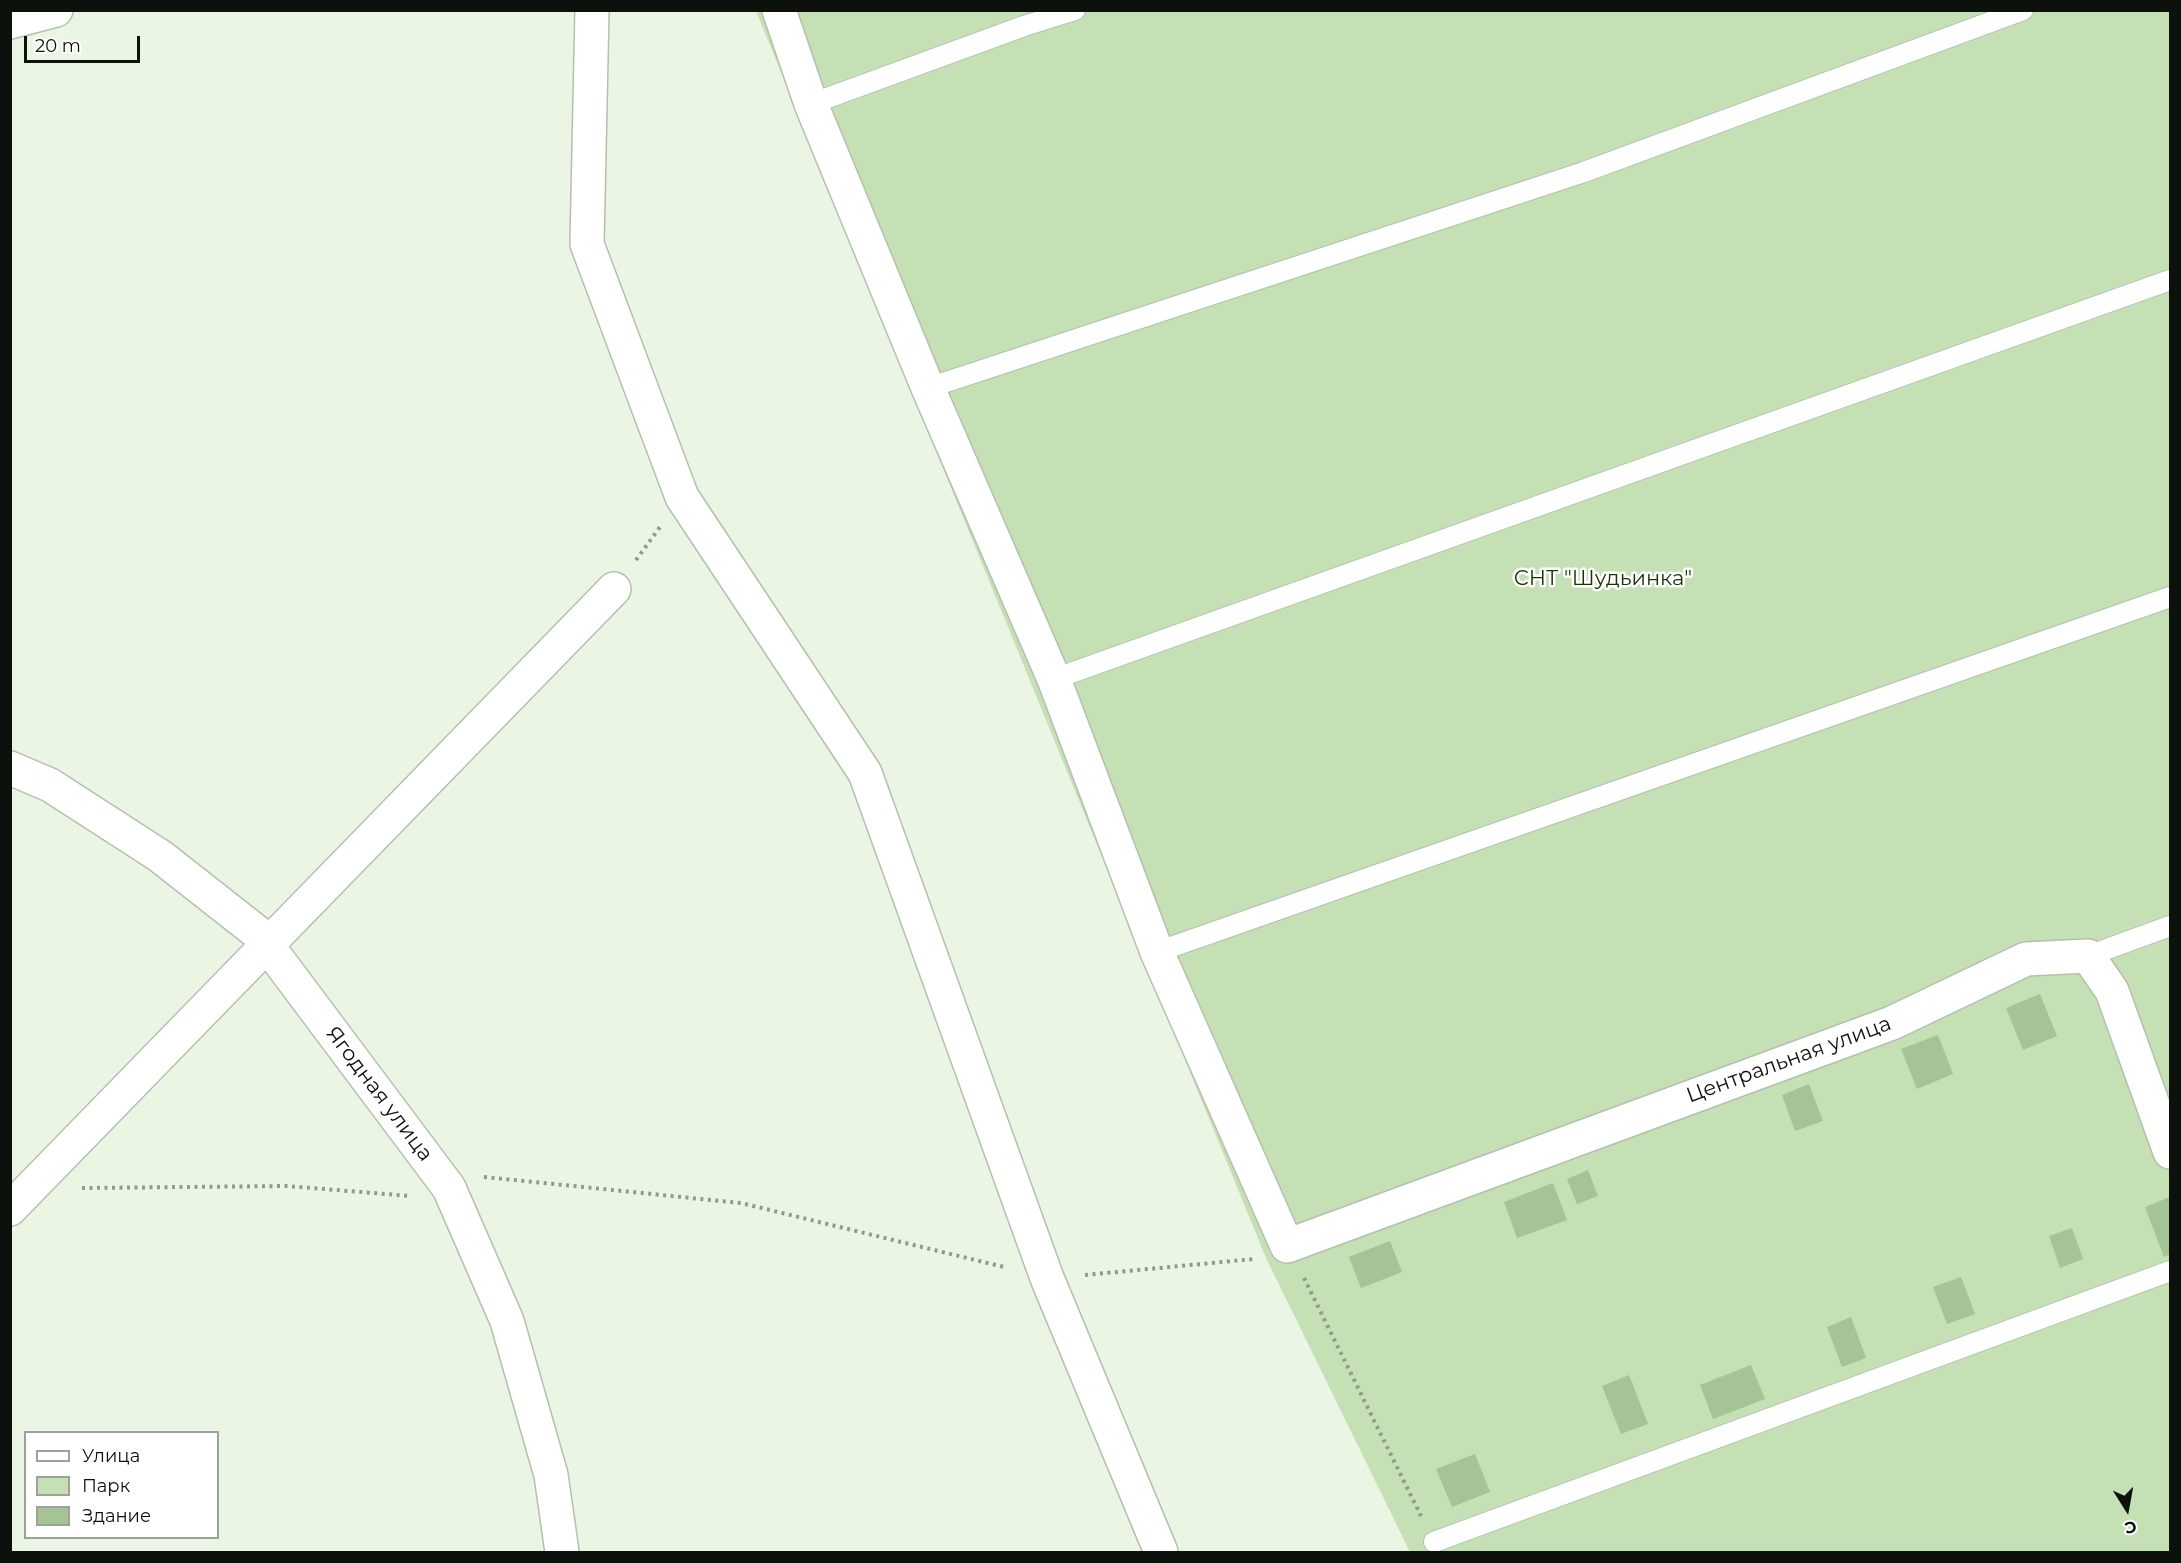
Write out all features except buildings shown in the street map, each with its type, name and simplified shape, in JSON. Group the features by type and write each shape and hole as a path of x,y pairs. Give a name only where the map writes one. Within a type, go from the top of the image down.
{"street":[{"path":"10,22 56,10"},
{"path":"592,10 586,244 682,497 865,773 1047,1278 1161,1552"},
{"path":"779,10 811,104 928,388 1054,679 1156,952 1287,1246"},
{"path":"20,1199 614,589"},
{"name":"Ягодная улица","path":"10,768 50,785 160,856 258,933 449,1188 507,1321 550,1475 562,1552"},
{"path":"2088,956 2112,991 2170,1152"},
{"name":"Центральная улица","path":"1287,1246 1892,1023 2026,959 2088,956"}],"lane":[{"path":"811,104 1024,26 1075,10"},
{"path":"928,388 1584,171 2023,10"},
{"path":"1054,679 2170,280"},
{"path":"1156,952 2170,597"},
{"path":"2088,956 2170,926"},
{"path":"1434,1542 2170,1271"}],"path":[{"path":"614,589 682,497"},
{"path":"20,1199 287,1186 411,1196 449,1188 479,1176 741,1203 1047,1278 1266,1258 1287,1246 1434,1542"}],"green space":[{"name":"СНТ \"Шудьинка\"","path":"756,11 2170,11 2170,1552 1410,1552 1266,1258"}]}
